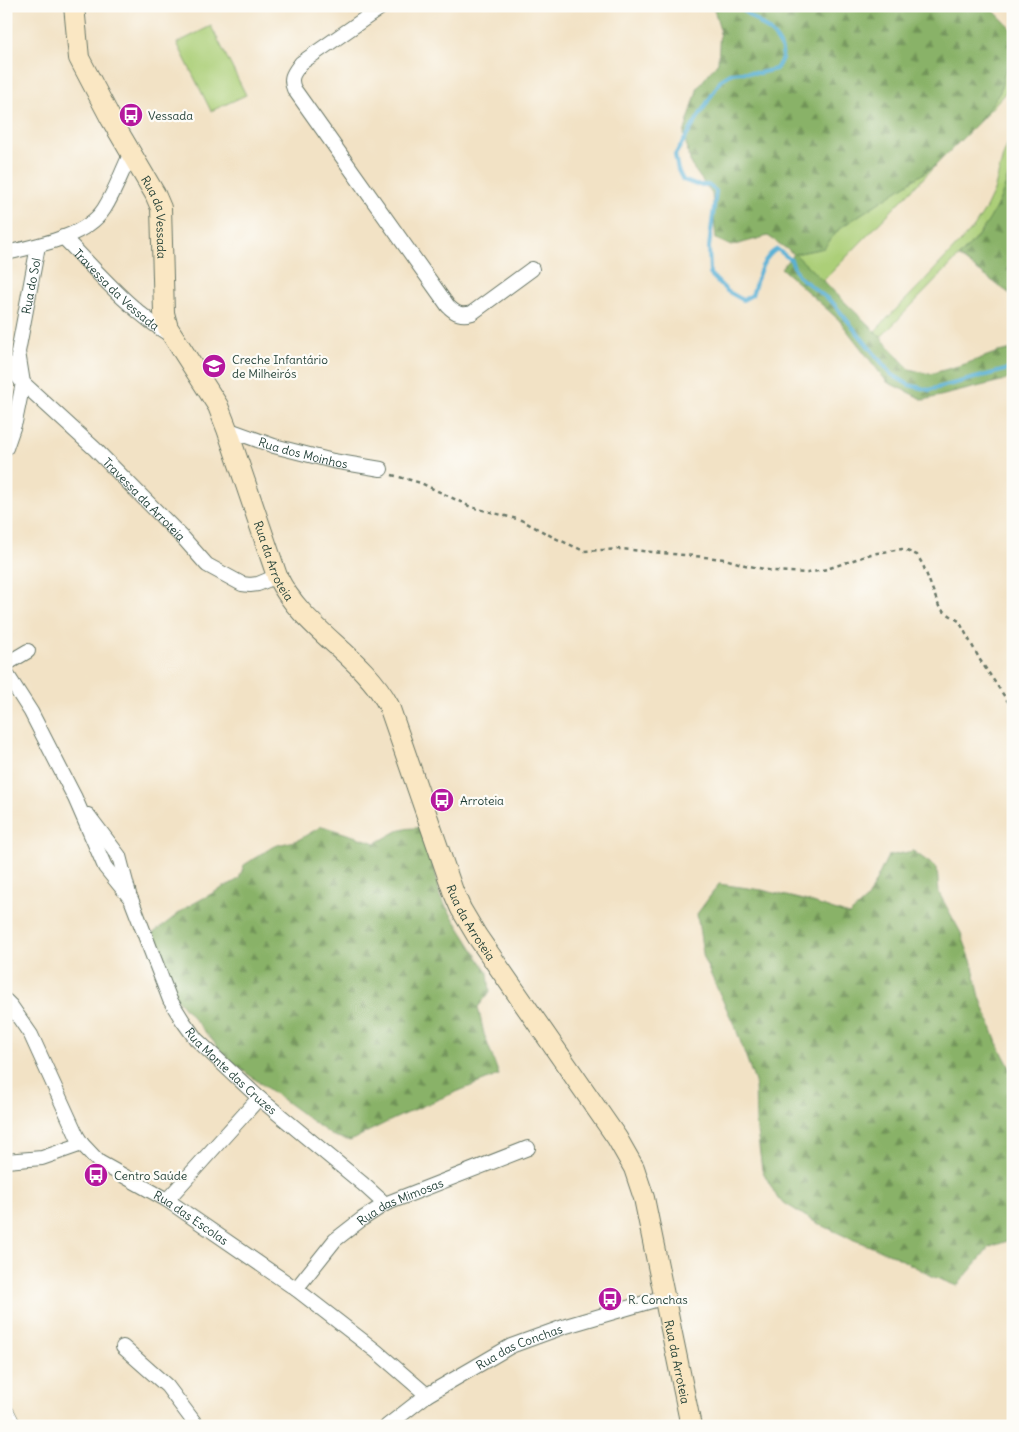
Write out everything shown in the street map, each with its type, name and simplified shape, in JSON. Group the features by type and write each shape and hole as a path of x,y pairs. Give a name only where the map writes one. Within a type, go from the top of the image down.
{"main road":[{"name":"Rua da Vessada","path":"74,6 79,58 161,208 165,320 173,337 218,406 227,429"},
{"name":"Rua da Arroteia","path":"227,429 282,588 302,612 372,680 382,693 389,706 461,910 617,1138 634,1168 644,1198 691,1426"}],"street":[{"path":"383,6 301,63 292,76 291,83 294,89 442,298 455,313 464,316 472,313 532,270"},
{"path":"6,253 38,246 63,237 91,223 103,210 131,153"},
{"name":"Travessa da Vessada","path":"63,237 129,305 173,337"},
{"name":"Rua do Sol","path":"23,384 18,352 38,246"},
{"path":"6,362 23,384 15,422 6,448"},
{"name":"Travessa da Arroteia","path":"23,384 95,449 185,540 207,565 242,584 258,584 277,576"},
{"name":"Rua dos Moinhos","path":"227,429 282,448 333,461 381,469"},
{"path":"6,664 28,651"},
{"name":"Rua Monte das Cruzes","path":"6,673 30,712 75,798 105,867 131,899 170,1000 183,1021 196,1039 259,1098 385,1204"},
{"name":"Rua das Escolas","path":"6,1001 12,1006 31,1035 77,1136 82,1144 100,1162 167,1200 296,1289 376,1351 427,1395"},
{"path":"167,1200 259,1098"},
{"path":"6,1161 42,1158 82,1144"},
{"name":"Rua das Mimosas","path":"296,1289 334,1240 362,1218 385,1204 528,1148"},
{"name":"Rua das Conchas","path":"387,1426 427,1395 511,1346 566,1326 665,1297"},
{"path":"123,1347 167,1386 197,1426"},
{"path":"6,1414 12,1426"}],"path":[{"path":"381,469 388,474 421,482 471,507 521,520 584,551 621,549 725,559 774,571 808,573 827,569 871,554 902,549 917,555 923,565 940,609 959,621 980,660 1013,709"}],"green space":[{"path":"713,6 989,6 1013,30 1013,56 1004,74 1000,92 980,121 936,165 840,228 824,248 795,254 875,331 909,369 930,374 1013,349 1013,378 924,400 887,382 839,320 781,268 794,254 768,236 731,246 716,239 712,194 691,165 684,134 698,87 718,62 720,29"},
{"path":"211,26 246,95 211,111 177,43"},
{"path":"1013,56 1013,84 980,121 1000,92 1004,74"},
{"path":"1013,131 1012,165 1003,193 989,221 971,244 881,337 875,331 974,227 985,210 994,191 1003,156"},
{"path":"936,165 823,281 794,254 824,248 840,228"},
{"path":"1012,165 1013,296 959,257 979,235 993,214"},
{"path":"322,826 376,843 401,829 427,827 440,897 488,973 490,992 478,1007 484,1034 499,1075 405,1114 350,1141 331,1135 230,1061 170,991 151,935 187,907 239,879 244,865 274,846 298,840"},
{"path":"913,851 937,868 939,893 961,933 972,963 980,997 997,1043 1013,1073 1013,1239 990,1247 957,1286 934,1277 893,1255 849,1238 813,1221 778,1199 762,1170 756,1123 755,1082 736,1029 704,960 697,914 719,884 762,890 807,901 849,915 867,899 888,856"}],"waterway":[{"path":"742,6 744,11 763,26 780,44 782,59 776,69 759,73 732,73 721,80 675,155 678,170 683,180 696,185 708,185 716,191 709,247 710,274 727,291 743,300 752,295 764,263 777,249 791,260 798,276 833,303 891,374 909,385 929,390 1013,368"}],"place":[{"name":"Vessada","path":"131,115"},
{"name":"Creche Infantário de Milheirós","path":"214,366"},
{"name":"Arroteia","path":"442,800"},
{"name":"Centro Saúde","path":"96,1175"},
{"name":"R. Conchas","path":"610,1299"}]}
